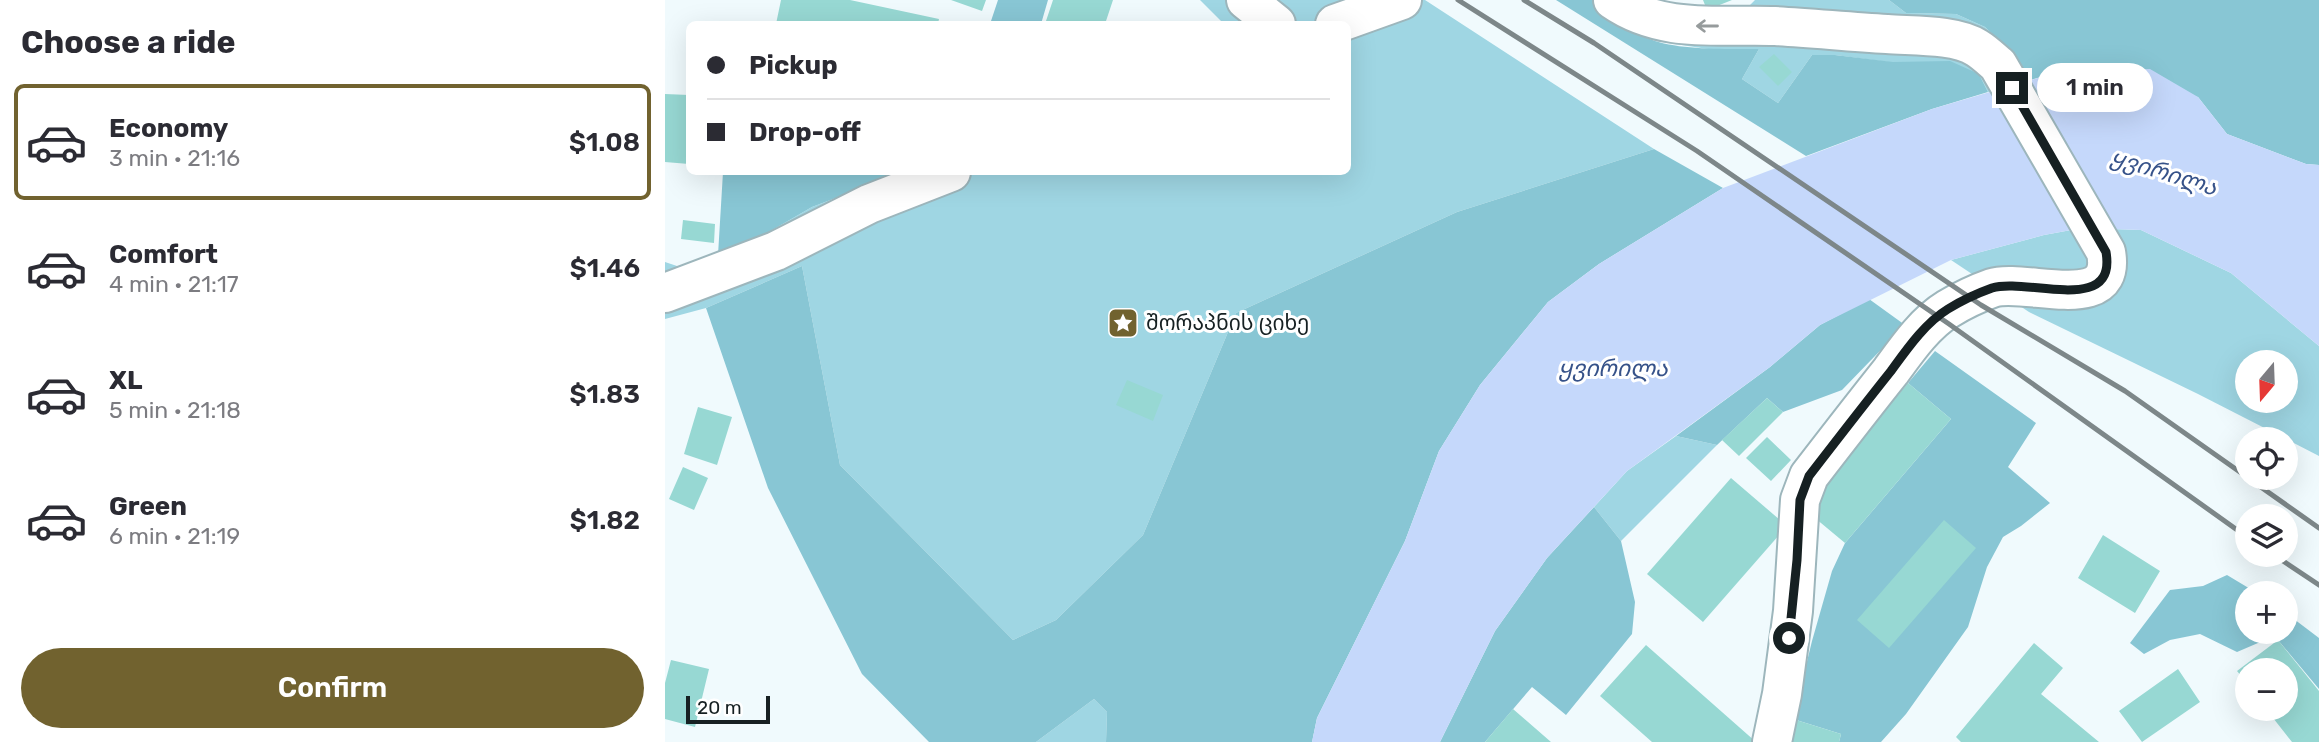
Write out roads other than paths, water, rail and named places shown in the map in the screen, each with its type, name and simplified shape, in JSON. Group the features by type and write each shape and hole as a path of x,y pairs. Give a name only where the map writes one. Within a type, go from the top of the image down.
{"street":[{"path":"1245,0 1272,21"},
{"path":"1613,0 1652,20 1692,26 1774,13 1976,46 1998,65 2106,252 2106,276 2098,285 2085,290 2016,285 1993,288 1947,309 1918,336 1809,476 1800,500 1793,611 1782,694 1772,742"},
{"path":"1343,21 1397,2"},
{"path":"674,285 776,251 869,204 943,175"}],"water":[{"name":"ყვირილა","path":"2150,69 2198,97 2227,134 2306,164 2319,165 2319,346 2231,273 2141,230 2082,228 2044,235 1951,260 1820,325 1770,367 1627,471 1547,558 1495,631 1440,742 1312,742 1317,718 1405,541 1439,451 1480,385 1548,302 1599,264 1723,188 1932,109 2058,72"}],"railway":[{"path":"1458,0 1697,151 1949,324 2235,528"},
{"path":"1524,0 1594,43 1981,305 2125,391 2235,469"},
{"path":"2265,490 2319,528"},
{"path":"2292,567 2319,585"}],"place":[{"name":"შორაპნის ციხე","path":"1123,323"}]}
